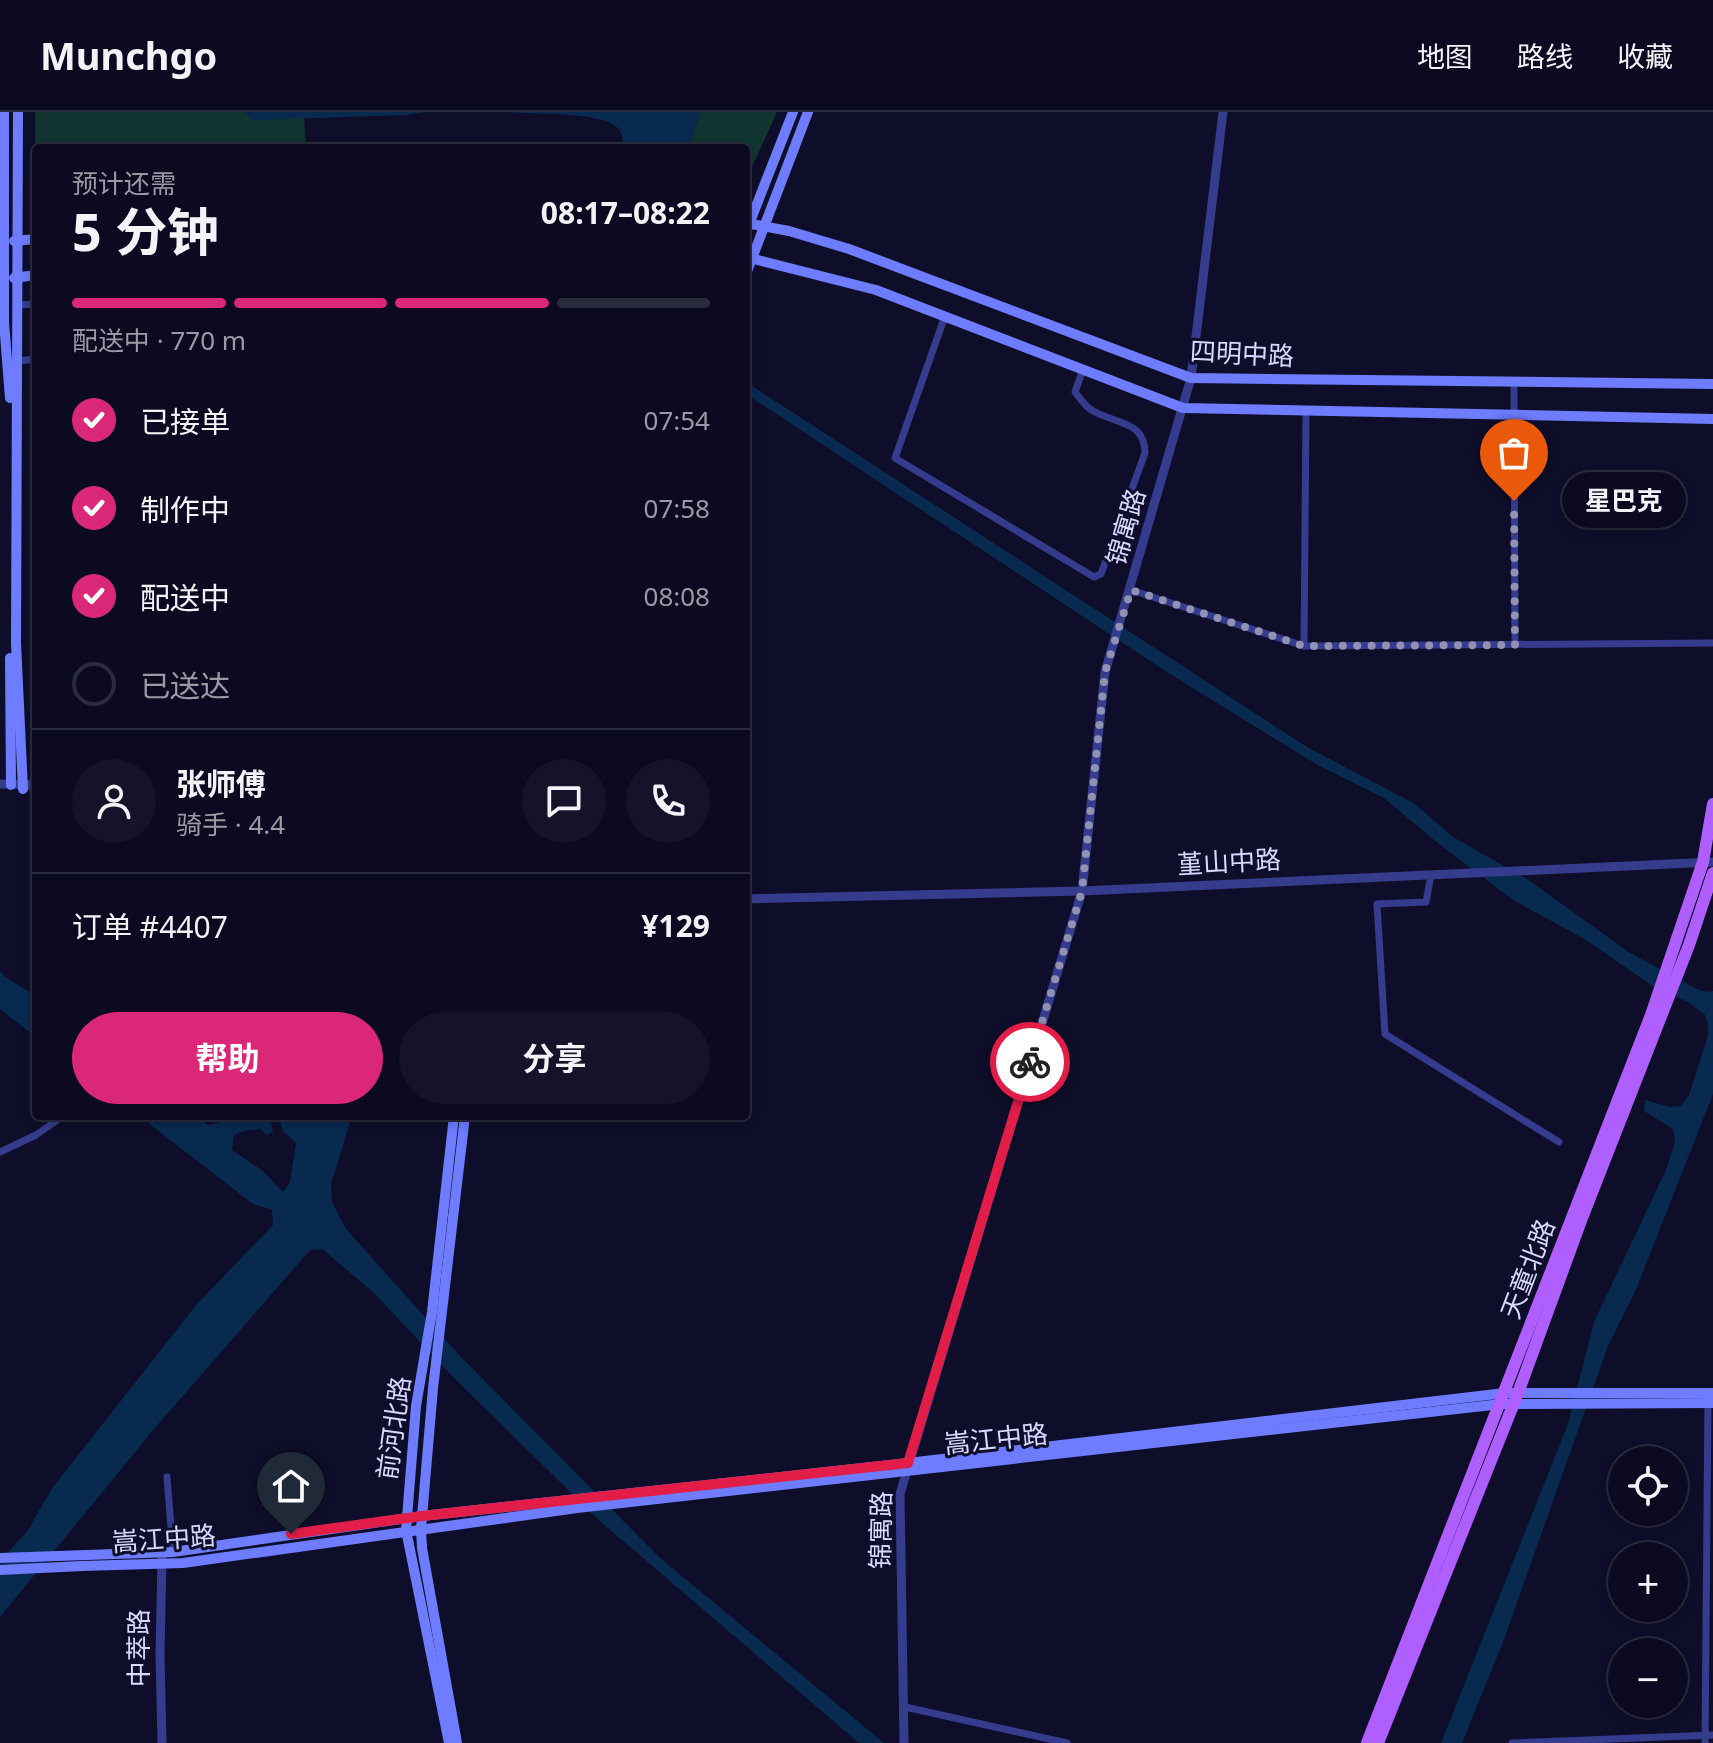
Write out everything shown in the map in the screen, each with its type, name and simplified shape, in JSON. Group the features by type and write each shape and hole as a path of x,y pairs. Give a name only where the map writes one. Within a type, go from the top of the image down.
{"main road":[{"path":"4,112 2,280 10,398 5,784"},
{"path":"18,112 16,643 23,787"},
{"path":"750,219 793,112"},
{"path":"750,256 808,112"},
{"name":"四明中路","path":"750,226 789,231 849,249 1191,378 1713,384"},
{"path":"2,242 32,239"},
{"name":"四明中路","path":"750,258 876,290 1183,408 1713,419"},
{"path":"2,280 32,275"},
{"name":"天童北路","path":"1366,1743 1509,1398 1651,1015 1674,965 1708,862 1713,804"},
{"path":"1378,1743 1509,1398 1665,1006 1674,965 1713,873"},
{"name":"前河北路","path":"454,1120 421,1529 424,1563 457,1743"},
{"name":"前河北路","path":"449,1743 406,1524 416,1406 437,1316 464,1120"},
{"name":"嵩江中路","path":"0,1558 183,1563 406,1524 422,1516 574,1504 1509,1398 1560,1393 1624,1393 1711,1398"},
{"name":"嵩江中路","path":"1509,1398 1711,1398"},
{"name":"嵩江中路","path":"0,1570 406,1524 421,1529 574,1504"}],"street":[{"name":"锦寓路","path":"904,1742 900,1494 1082,891 1105,672 1191,378 1223,112"},
{"path":"18,305 32,304"},
{"path":"945,316 895,458 1094,577 1101,574 1145,453 1145,440 1137,429 1089,410 1075,392 1083,369"},
{"path":"18,361 32,359"},
{"path":"1514,382 1515,645"},
{"path":"1304,646 1306,410"},
{"path":"1131,590 1304,646 1713,643"},
{"path":"5,784 32,791"},
{"path":"23,787 32,786"},
{"name":"堇山中路","path":"750,899 1082,891 1708,862"},
{"path":"1431,875 1426,902 1377,904 1385,1034 1559,1142"},
{"path":"0,1152 36,1135 57,1120"},
{"path":"1512,1743 1708,1738 1711,1398"},
{"path":"167,1477 167,1552"},
{"name":"中萃路","path":"162,1743 162,1564 167,1552"},
{"path":"905,1707 1067,1743"}],"green space":[{"path":"35,112 287,112 304,115 306,144 35,144"},
{"path":"700,112 777,112 750,171 750,144 690,144"}],"water":[{"path":"244,112 426,112 253,120"},
{"path":"504,112 700,112 690,144 622,144 619,130 614,125 578,116"},
{"path":"750,385 1307,747 1415,804 1453,837 1530,881 1630,953 1693,987 1705,992 1713,991 1713,1094 1637,1287 1608,1346 1503,1642 1462,1743 1441,1743 1568,1424 1594,1322 1666,1170 1675,1142 1673,1129 1644,1111 1645,1100 1670,1107 1681,1106 1689,1095 1708,1036 1708,1025 1705,1015 1690,1003 1654,987 1586,940 1513,900 1384,798 1316,764 1170,674 750,397"},
{"path":"0,971 32,994 32,1034 0,1009"},
{"path":"144,1120 201,1120 207,1125 230,1120 351,1120 331,1184 332,1202 346,1229 460,1356 660,1558 884,1743 859,1743 601,1522 455,1379 373,1292 322,1249 310,1250 154,1429 0,1617 0,1562 28,1530 53,1487 197,1304 273,1225 272,1210 253,1204","holes":["280,1121 283,1131 296,1143 290,1182 283,1192 263,1171 232,1150 234,1135 261,1129 266,1135 273,1132 271,1122"]}],"way so far":[{"path":"1030,1062 1082,891 1105,672 1131,590 1304,646 1515,645 1514,501"}],"place":[{"name":"星巴克","path":"1514,501"}],"route":[{"path":"291,1534 422,1516 908,1463 1030,1062"}]}
